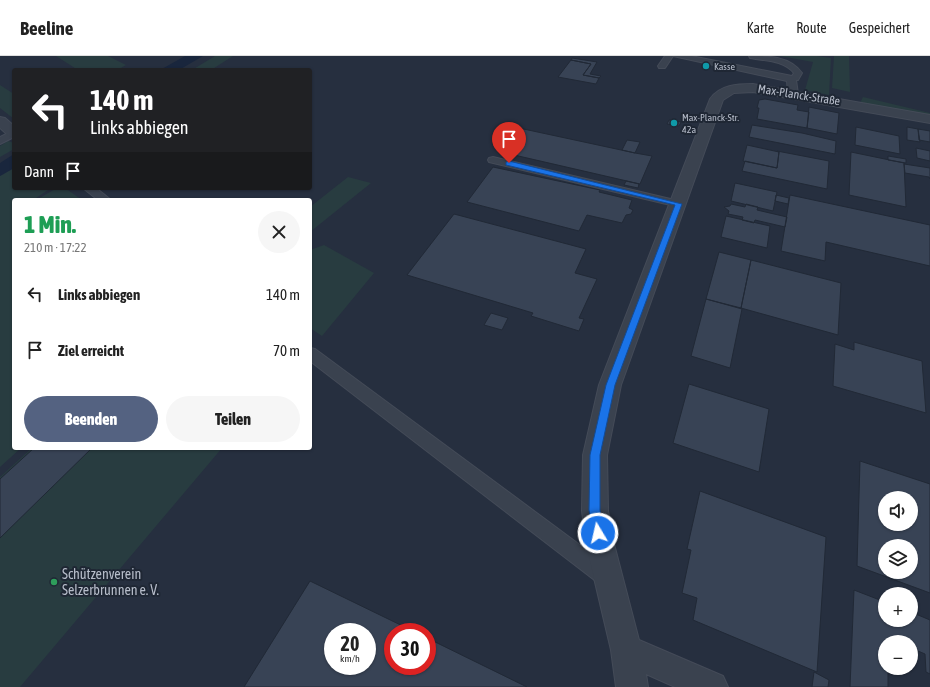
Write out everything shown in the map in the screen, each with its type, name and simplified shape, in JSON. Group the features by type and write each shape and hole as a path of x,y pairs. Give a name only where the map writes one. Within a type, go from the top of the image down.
{"street":[{"name":"Max-Planck-Straße","path":"632,687 626,650 608,578 595,510 595,455 610,385 679,204 717,99 720,94 738,88 753,88 930,119"},
{"path":"0,121 12,131"},
{"path":"626,650 712,687"}],"lane":[{"path":"662,66 669,56"},
{"path":"677,56 774,74 791,80"},
{"path":"753,56 780,61 791,66 798,73 795,78 791,80"},
{"path":"791,80 792,94"},
{"path":"0,141 12,134"},
{"path":"493,160 679,204"},
{"path":"91,190 102,198"},
{"path":"312,355 608,578"}],"green space":[{"path":"56,56 108,56 126,65 121,68 75,68"},
{"path":"215,56 233,56 214,68 195,68"},
{"path":"780,56 817,56 831,58 829,95 805,90 813,62"},
{"path":"834,56 849,56 850,92 832,88"},
{"path":"0,85 12,93 12,117 0,108"},
{"path":"863,97 930,113 930,115 860,103"},
{"path":"8,141 12,142 12,150 0,157 0,146"},
{"path":"12,169 12,190 48,190 36,198 12,198 12,450 19,450 0,467 0,176"},
{"path":"348,177 371,183 312,230 312,205"},
{"path":"54,190 68,190 79,198 40,198"},
{"path":"324,245 374,273 322,336 312,329 312,249"},
{"name":"Schützenverein Selzerbrunnen e. V.","path":"30,450 220,450 20,687 0,687 0,477"}],"water":[{"path":"185,56 203,56 182,68 164,68"},
{"path":"12,155 12,169 0,176 0,163"}],"building":[{"path":"572,58 597,62 590,74 601,76 599,78 583,75 591,64 571,60"},
{"path":"571,60 591,64 583,75 599,78 596,84 558,77"},
{"path":"765,99 798,105 797,110 809,112 807,128 757,119 759,100"},
{"path":"809,107 839,113 837,134 807,128"},
{"name":"Max-Planck-Str. 42a","path":"669,120 681,122 679,126 667,124"},
{"path":"752,125 802,133 836,141 835,154 749,137"},
{"path":"856,127 899,136 900,154 855,145"},
{"path":"907,127 918,129 920,142 907,140"},
{"path":"519,128 652,156 640,184 501,152"},
{"path":"918,129 930,131 930,142 919,140"},
{"path":"627,140 640,142 635,153 622,150"},
{"path":"747,145 779,152 777,168 743,161"},
{"path":"916,148 930,151 930,161 917,158"},
{"path":"777,151 829,161 827,189 742,171 745,161 777,168 779,152"},
{"path":"851,152 904,163 906,207 849,195"},
{"path":"888,156 906,159 906,163 888,160"},
{"path":"904,164 930,168 930,179 929,177 905,173"},
{"path":"493,167 600,190 599,192 632,200 629,208 633,210 631,214 626,215 622,223 587,215 579,231 467,202"},
{"path":"626,181 639,184 638,188 624,185"},
{"path":"735,183 777,192 773,211 731,201"},
{"path":"776,195 789,198 788,204 775,201"},
{"path":"790,195 930,225 930,266 826,242 825,261 781,251"},
{"path":"731,204 745,207 746,204 758,207 757,210 787,217 785,227 755,220 754,223 742,220 743,217 728,214 729,211 724,207 730,206"},
{"path":"454,214 586,249 575,273 597,279 579,318 584,319 579,331 531,316 533,313 407,275"},
{"path":"726,216 770,226 767,248 721,237"},
{"path":"719,252 751,260 741,308 706,299"},
{"path":"751,260 841,283 838,335 741,308"},
{"path":"706,299 742,309 730,368 691,356"},
{"path":"491,313 508,318 502,330 484,325"},
{"path":"854,342 922,361 926,413 833,386 835,344 854,350"},
{"path":"689,384 769,409 759,472 673,443"},
{"path":"32,450 90,450 0,538 0,479"},
{"path":"860,461 930,484 930,593 918,589 918,587 914,587 892,579 918,579 918,539 878,539 878,574 857,566"},
{"path":"700,491 826,537 817,672 693,620 697,598 682,593 691,550 687,549"},
{"path":"310,581 396,623 384,623 384,675 436,675 436,642 527,687 244,687"},
{"path":"854,590 878,599 878,627 918,627 918,615 930,620 930,674 926,672 925,654 918,651 918,635 878,635 878,675 888,675 888,687 850,687"},
{"path":"814,672 829,680 828,687 812,687"}],"place":[{"name":"Kasse","path":"706,66"},
{"name":"Max-Planck-Str. 42a","path":"674,123"},
{"name":"Schützenverein Selzerbrunnen e. V.","path":"54,582"}],"route":[{"path":"509,163 679,204 610,385 595,455 594,492 598,533"}]}
